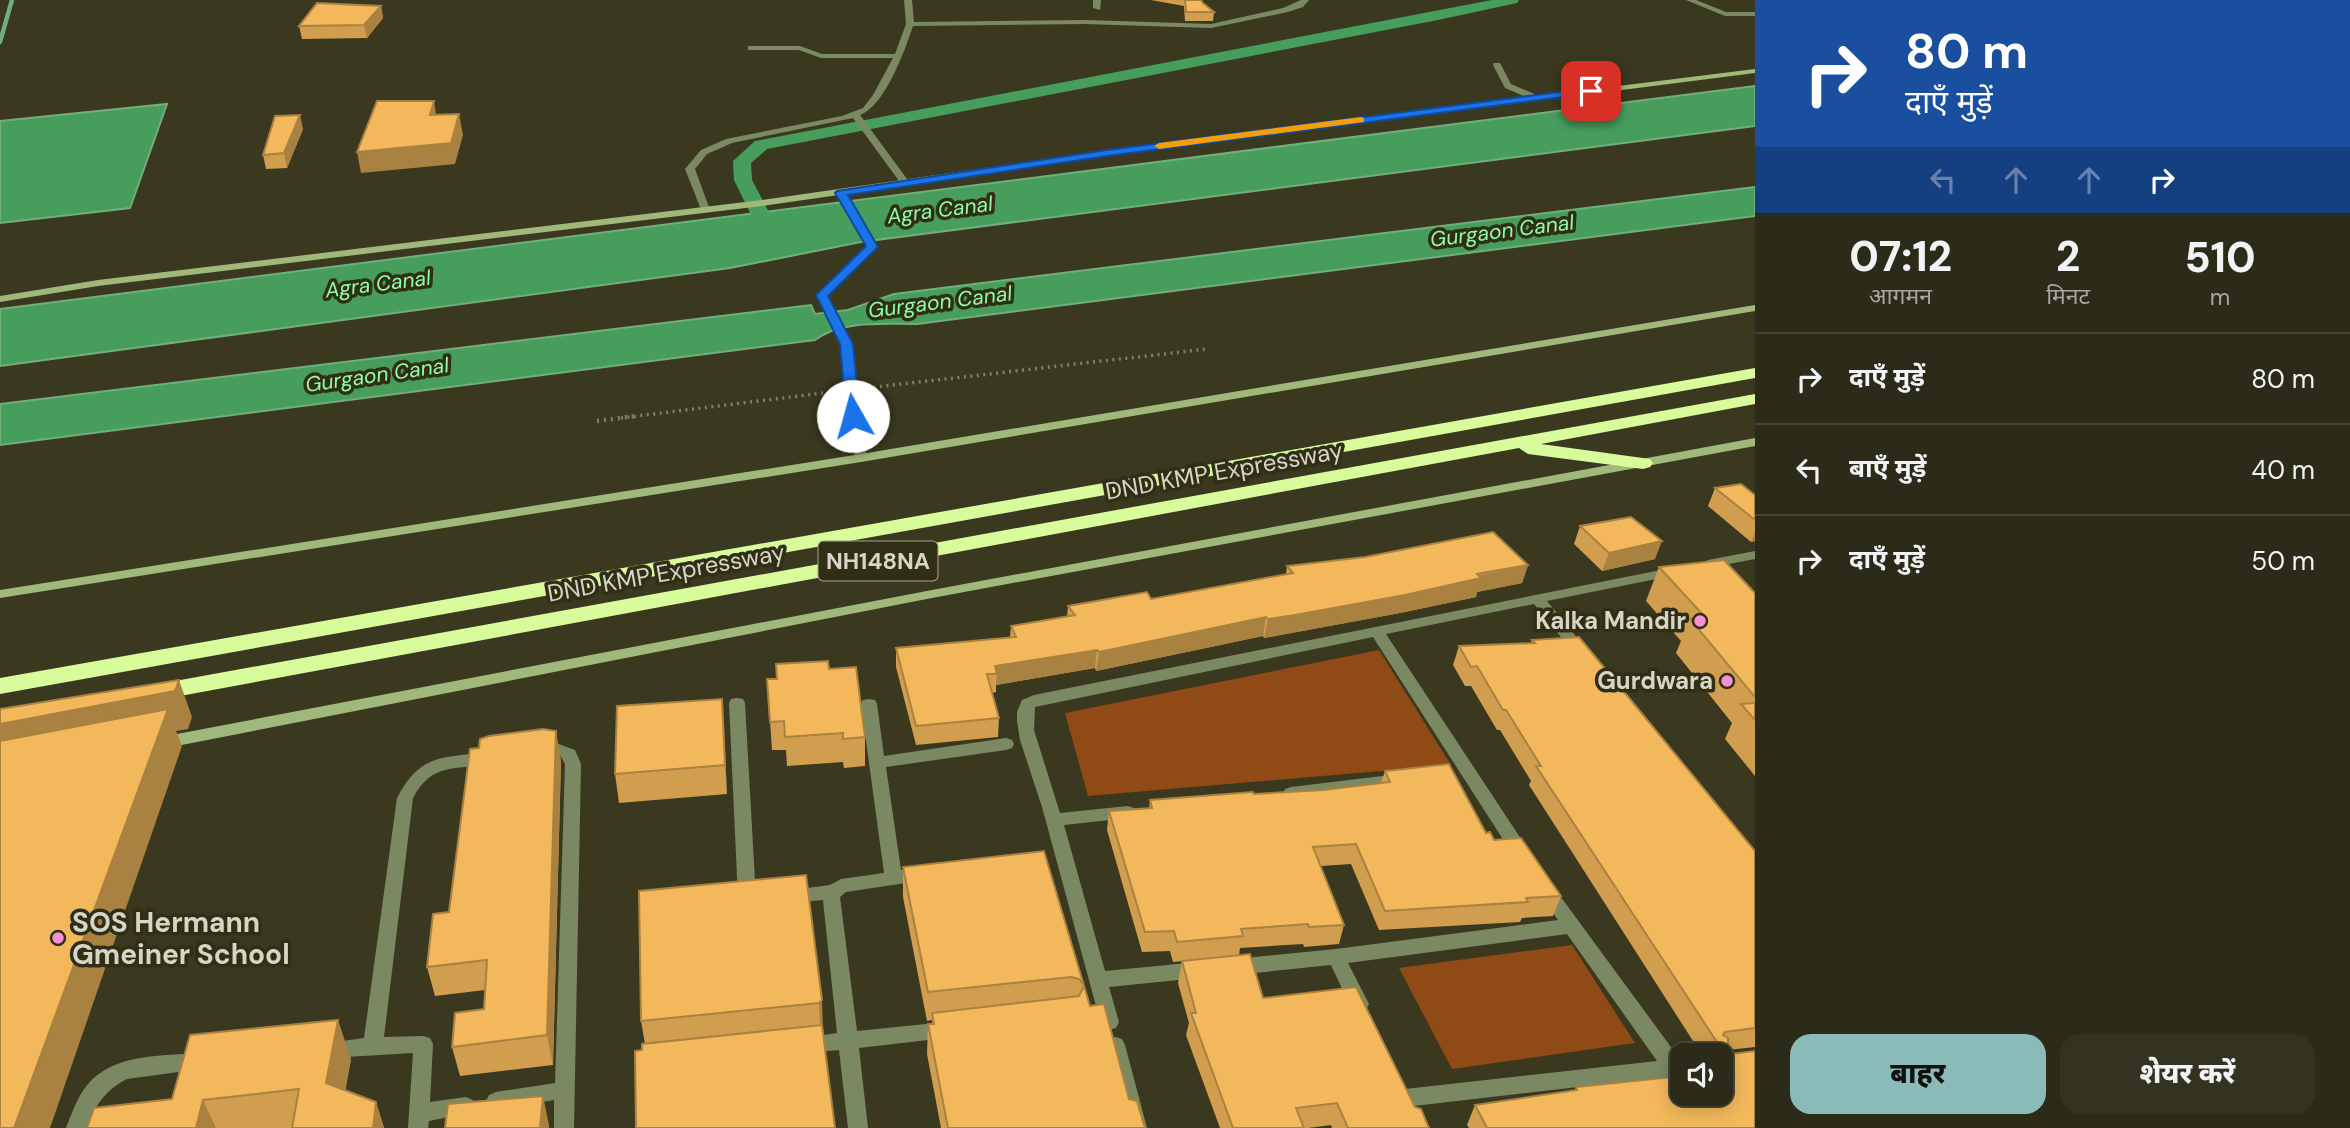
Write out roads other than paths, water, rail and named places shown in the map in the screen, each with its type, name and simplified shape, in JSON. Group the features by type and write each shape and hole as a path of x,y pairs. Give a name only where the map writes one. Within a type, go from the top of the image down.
{"highway":[{"name":"DND KMP Expressway","path":"0,686 1755,373"},
{"name":"DND KMP Expressway","path":"134,696 1755,399"},
{"path":"1508,445 1643,463"}],"street":[{"path":"705,210 690,169 704,152 729,141 859,118 870,107 898,56 909,24 908,0"},
{"path":"909,24 1085,22 1199,27 1285,10 1300,5 1305,0"},
{"path":"1690,0 1726,14 1755,15"},
{"path":"1213,14 1226,23"},
{"path":"751,48 800,48 821,56 898,56"},
{"path":"1497,65 1510,88 1536,98"},
{"path":"0,299 98,283 841,193 1088,156 1755,71"},
{"path":"859,118 905,183"},
{"path":"841,193 872,247 822,295 846,344 849,390 861,458"},
{"path":"0,594 861,458 1755,309"},
{"path":"151,744 946,592 1755,442"},
{"path":"1137,1128 1024,719 1026,707 1034,700 1755,555"},
{"path":"1538,600 1590,664"},
{"path":"1376,630 1460,773 1670,1057"},
{"path":"737,703 753,900 833,892 841,886 893,876 932,873"},
{"path":"869,704 893,876"},
{"path":"877,763 1006,744"},
{"path":"373,1046 405,798 412,782 419,773 433,766 558,748 567,751 572,757 564,1128"},
{"path":"1274,795 1412,779"},
{"path":"1054,820 1150,809"},
{"path":"833,892 831,900 858,1128"},
{"path":"1097,980 1336,957 1571,926"},
{"path":"1336,957 1371,1027"},
{"path":"782,1047 958,1028"},
{"path":"306,1052 423,1044 418,1121 564,1090"},
{"path":"76,1128 83,1106 96,1086 110,1076 132,1069 226,1060"},
{"path":"1405,1098 1670,1069"},
{"path":"1394,1074 1415,1118"}],"water":[{"name":"Agra Canal","path":"1755,86 1755,126 861,242 730,268 0,366 0,309"},
{"path":"167,104 130,208 0,223 0,121"},
{"name":"Gurgaon Canal","path":"1755,187 1755,216 917,324 851,326 815,340 0,445 0,404 811,305 815,314 848,310 894,294"}],"waterway":[{"path":"0,42 12,0"},
{"path":"769,231 743,180 742,161 761,145 1512,0"}],"place":[{"name":"Kalka Mandir","path":"1700,621"},
{"name":"Gurdwara","path":"1727,681"},
{"name":"SOS Hermann Gmeiner School","path":"58,938"}]}
